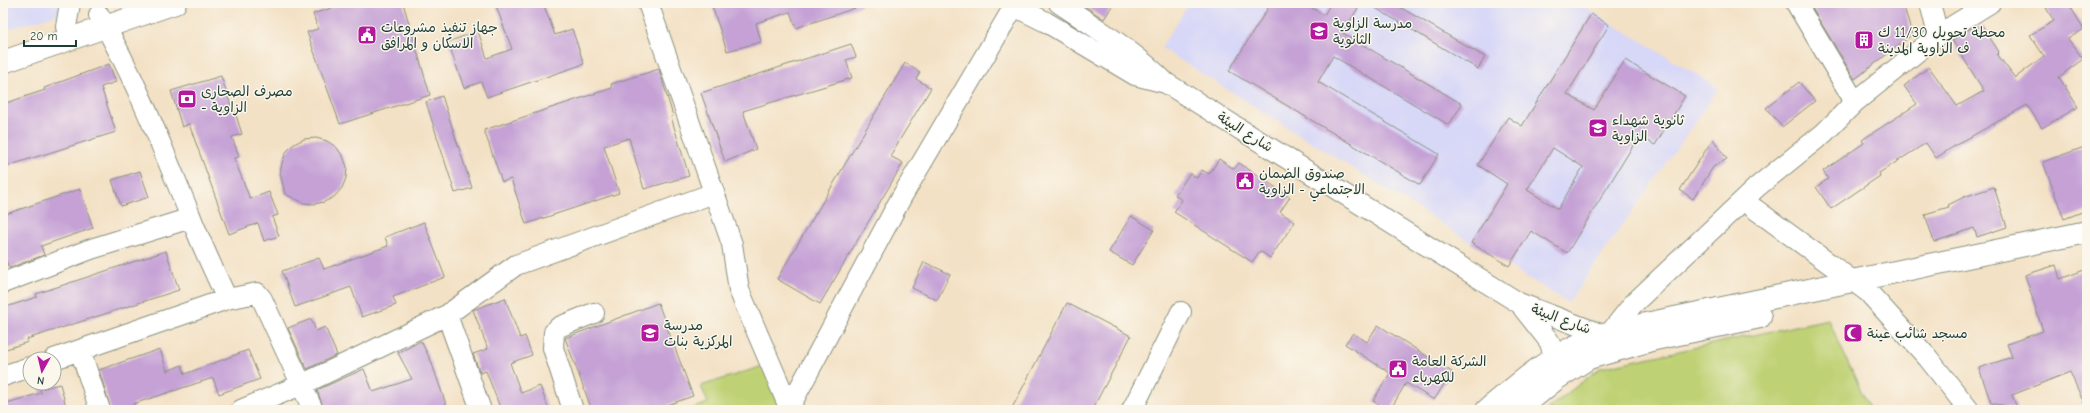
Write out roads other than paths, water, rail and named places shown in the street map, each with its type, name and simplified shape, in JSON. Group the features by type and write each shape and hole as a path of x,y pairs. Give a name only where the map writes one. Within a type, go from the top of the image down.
{"main road":[{"path":"3,62 102,21 134,3"},
{"path":"3,47 66,27 102,21 175,3"},
{"path":"1518,410 1566,371 1597,354 1861,287 2087,232"},
{"path":"1486,410 1555,357 1607,334 2087,244"}],"street":[{"path":"66,27 70,3"},
{"path":"648,3 732,244 739,290 789,409"},
{"name":"شارع البيئة","path":"1059,3 1146,63 1166,83 1519,303 1541,313 1607,334"},
{"path":"1796,3 1855,102"},
{"path":"1930,3 1938,35"},
{"path":"1607,334 1633,304 1744,201 1757,187 1824,133 1855,102 1938,35 1990,3"},
{"path":"789,409 901,198 1015,4 1135,75 1166,83"},
{"path":"102,21 121,54 154,127 190,218 227,299"},
{"path":"241,410 303,384 447,315 516,265 714,193"},
{"path":"1744,201 1861,287 1928,358 1968,410"},
{"path":"3,283 91,249 190,218"},
{"path":"62,356 227,299 257,293 262,298 303,384 313,410"},
{"name":"شارع البيئة","path":"1519,303 1539,326 1554,349 1555,357"},
{"path":"1132,410 1181,312"},
{"path":"573,410 553,348 554,332 559,327 594,313"},
{"path":"447,315 481,410"},
{"path":"80,350 100,410"},
{"path":"3,376 22,370"}],"place":[{"name":"مدرسة الزاوية الثانوية","path":"1319,31"},
{"name":"جهاز تنفيذ مشروعات الاسكان و المرافق","path":"367,35"},
{"name":"محطة تحويل 11/30 ك ف الزاوية المدينة","path":"1864,40"},
{"name":"مصرف الصحارى - الزاوية","path":"187,99"},
{"name":"ثانوية شهداء الزاوية","path":"1598,128"},
{"name":"صندوق الضمان الاجتماعي - الزاوية","path":"1245,181"},
{"name":"مدرسة المركزية بنات","path":"650,333"},
{"name":"مسجد شائب عينة","path":"1853,333"},
{"name":"الشركة العامة للكهرباء","path":"1398,369"}]}
